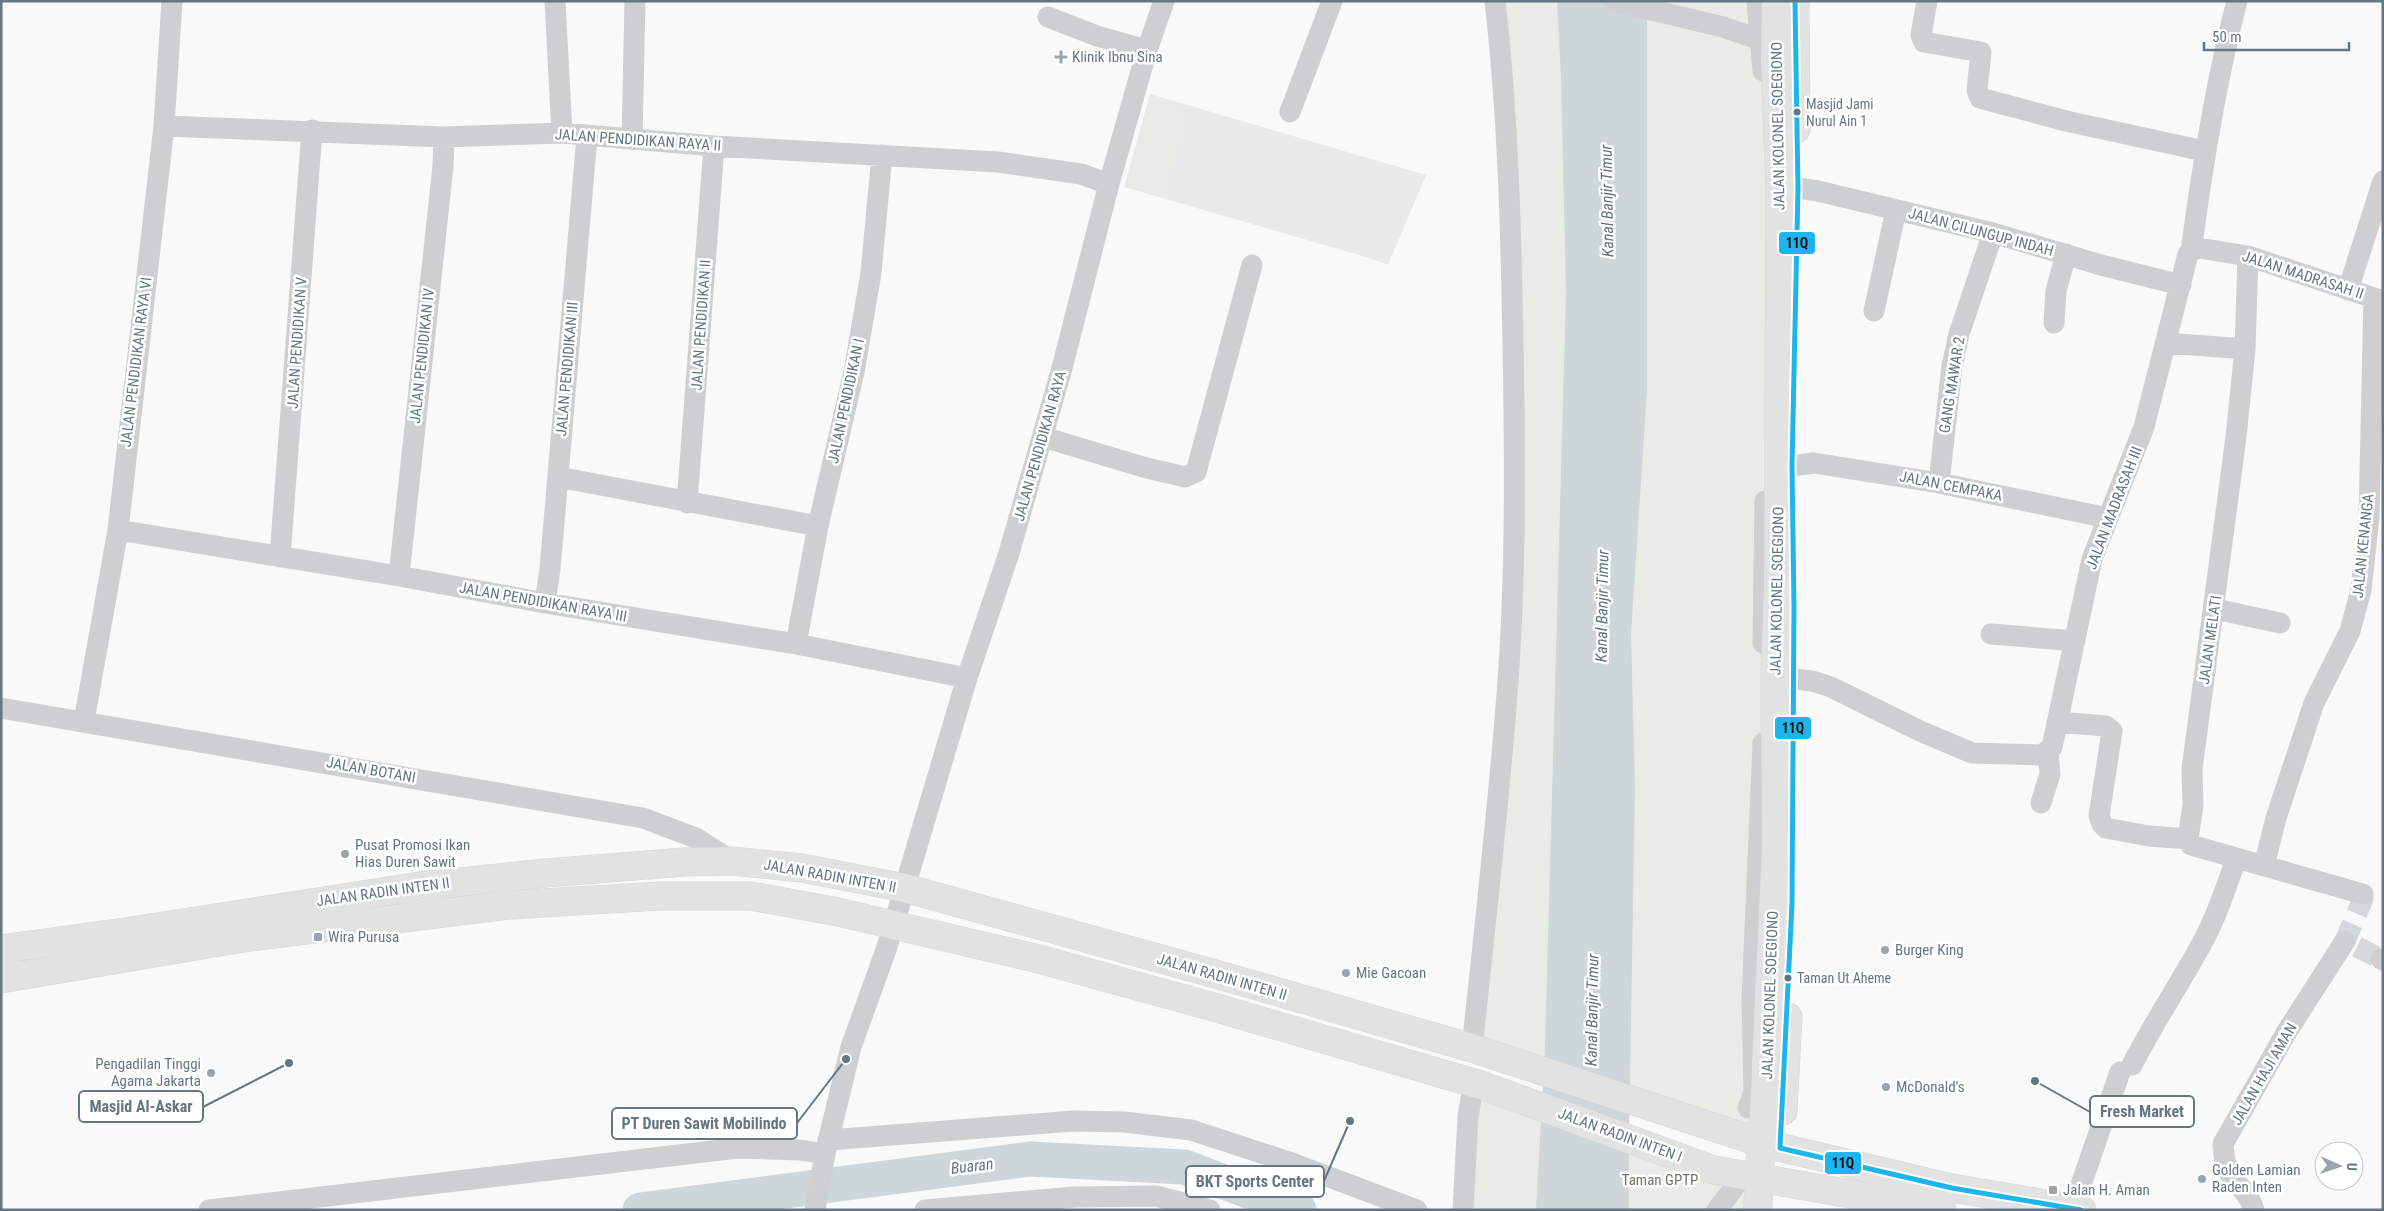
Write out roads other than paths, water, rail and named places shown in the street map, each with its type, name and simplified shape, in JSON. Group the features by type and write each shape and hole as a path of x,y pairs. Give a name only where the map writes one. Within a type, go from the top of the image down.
{"main road":[{"name":"JALAN KOLONEL SOEGIONO","path":"1771,1146 1757,1102 1766,1064 1776,848 1775,670 1789,189 1768,50 1776,5"},
{"name":"JALAN KOLONEL SOEGIONO","path":"1750,1180 1771,1146 1792,904 1794,679 1789,189 1776,5"},
{"name":"JALAN RADIN INTEN II","path":"1,949 116,934 420,886 546,872 684,862 732,861 802,868 905,888 1226,977 1482,1052"},
{"name":"JALAN RADIN INTEN II","path":"1,979 290,932 509,905 606,898 751,896 838,912 1072,968 1210,1006 1479,1085"},
{"path":"1482,1052 1771,1146 1944,1186 2077,1209"},
{"name":"JALAN RADIN INTEN I","path":"1479,1085 1714,1170 1750,1180 1818,1187 1942,1210"},
{"path":"1733,1133 1743,1129 1757,1102"},
{"path":"1750,1180 1750,1210"},
{"path":"1750,1180 1758,1210"},
{"path":"1750,1180 1776,1210"}],"street":[{"name":"JALAN PENDIDIKAN RAYA VI","path":"84,721 118,530 164,126 172,1"},
{"path":"555,1 562,133"},
{"path":"632,140 635,1"},
{"name":"JALAN PENDIDIKAN RAYA","path":"815,1205 825,1151 851,1047 894,926 967,678 1010,553 1043,438 1147,50 1164,1"},
{"path":"1290,112 1332,1"},
{"path":"1482,1052 1492,857 1508,679 1514,535 1510,220 1502,59 1495,1"},
{"path":"1614,1 1722,27 1768,50 1769,124 1763,722 1752,1000 1754,1092 1757,1102"},
{"path":"1927,1 1921,35 1924,42 1981,52 1977,90 1980,98 2066,121 2204,151"},
{"name":"JALAN MADRASAH III","path":"2048,752 2052,747 2058,722 2092,559 2138,448 2188,254 2193,250 2192,244 2204,151 2226,42 2237,1"},
{"path":"1048,17 1097,36 1147,50"},
{"name":"JALAN PENDIDIKAN RAYA II","path":"164,126 312,130 444,137 562,133 714,146 998,162 1081,174 1110,184"},
{"name":"JALAN PENDIDIKAN V","path":"280,557 312,130"},
{"name":"JALAN PENDIDIKAN III","path":"545,603 558,477 587,136"},
{"name":"JALAN PENDIDIKAN IV","path":"399,576 443,166 444,137"},
{"name":"JALAN PENDIDIKAN II","path":"687,503 714,146"},
{"name":"JALAN PENDIDIKAN I","path":"796,644 818,526 854,372 871,273 882,155"},
{"path":"2348,290 2383,181"},
{"name":"JALAN CILUNGUP INDAH","path":"1789,189 1818,191 1993,233 2101,265 2181,285"},
{"path":"1874,311 1896,210"},
{"name":"GANG MAWAR 2","path":"1939,483 1952,366 1959,334 1993,233"},
{"name":"JALAN MADRASAH II","path":"2193,250 2199,248 2248,256 2378,299"},
{"path":"2054,323 2056,291 2066,254"},
{"name":"JALAN MELATI","path":"2188,839 2193,805 2192,769 2214,609 2245,349 2248,256"},
{"path":"1043,438 1143,468 1185,477 1193,475 1196,472 1252,265"},
{"name":"JALAN KENANGA","path":"2264,866 2276,818 2314,703 2326,675 2338,657 2350,631 2360,590 2369,517 2378,299"},
{"path":"2166,342 2245,349"},
{"name":"JALAN CEMPAKA","path":"1792,466 1814,463 1939,483 2108,518"},
{"path":"558,477 687,503 818,526"},
{"name":"JALAN PENDIDIKAN RAYA III","path":"118,530 796,644 967,678"},
{"path":"2214,609 2280,623"},
{"path":"1991,634 2075,641"},
{"path":"1794,679 1812,681 1831,687 1920,731 1972,753 2037,755 2048,752 2050,774 2041,803"},
{"name":"JALAN BOTANI","path":"1,708 644,818 696,838 732,861"},
{"path":"2058,722 2106,726 2112,731 2099,816 2106,828 2149,836 2188,839 2191,844 2236,859 2363,894"},
{"path":"2077,1209 2126,1069 2202,944 2222,900 2236,859"},
{"name":"JALAN HAJI AMAN","path":"2254,1210 2249,1197 2230,1173 2225,1160 2223,1144 2286,1033 2345,941"},
{"path":"1463,1210 1468,1116 1479,1085"},
{"path":"209,1210 738,1148 825,1151 1073,1121 1134,1123 1191,1130 1292,1163 1417,1210"},
{"path":"1717,1210 1750,1180"},
{"path":"926,1210 1074,1197 1156,1196 1210,1210"}],"water":[{"name":"Kanal Banjir Timur","path":"1557,1 1647,1 1647,390 1631,634 1635,787 1629,1210 1536,1210 1545,1047 1566,292 1561,76"}],"waterway":[{"name":"Buaran","path":"640,1210 1030,1159 1184,1167 1299,1210"}],"tunnel":[{"path":"2363,894 2363,899 2345,941 2381,959"}],"place":[{"name":"Klinik Ibnu Sina","path":"1061,57"},
{"name":"Masjid Jami Nurul Ain 1","path":"1797,112"},
{"name":"Pusat Promosi Ikan Hias Duren Sawit","path":"345,854"},
{"name":"Wira Purusa","path":"318,937"},
{"name":"Burger King","path":"1885,950"},
{"name":"Mie Gacoan","path":"1346,973"},
{"name":"Taman Ut Aheme","path":"1788,978"},
{"name":"PT Duren Sawit Mobilindo","path":"846,1059"},
{"name":"Masjid Al-Askar","path":"289,1063"},
{"name":"Pengadilan Tinggi Agama Jakarta","path":"211,1073"},
{"name":"Fresh Market","path":"2035,1081"},
{"name":"McDonald's","path":"1886,1087"},
{"name":"BKT Sports Center","path":"1350,1121"},
{"name":"Golden Lamian Raden Inten","path":"2202,1179"},
{"name":"Jalan H. Aman","path":"2053,1190"}],"park label":[{"name":"Taman GPTP","path":"1660,1180"}]}
